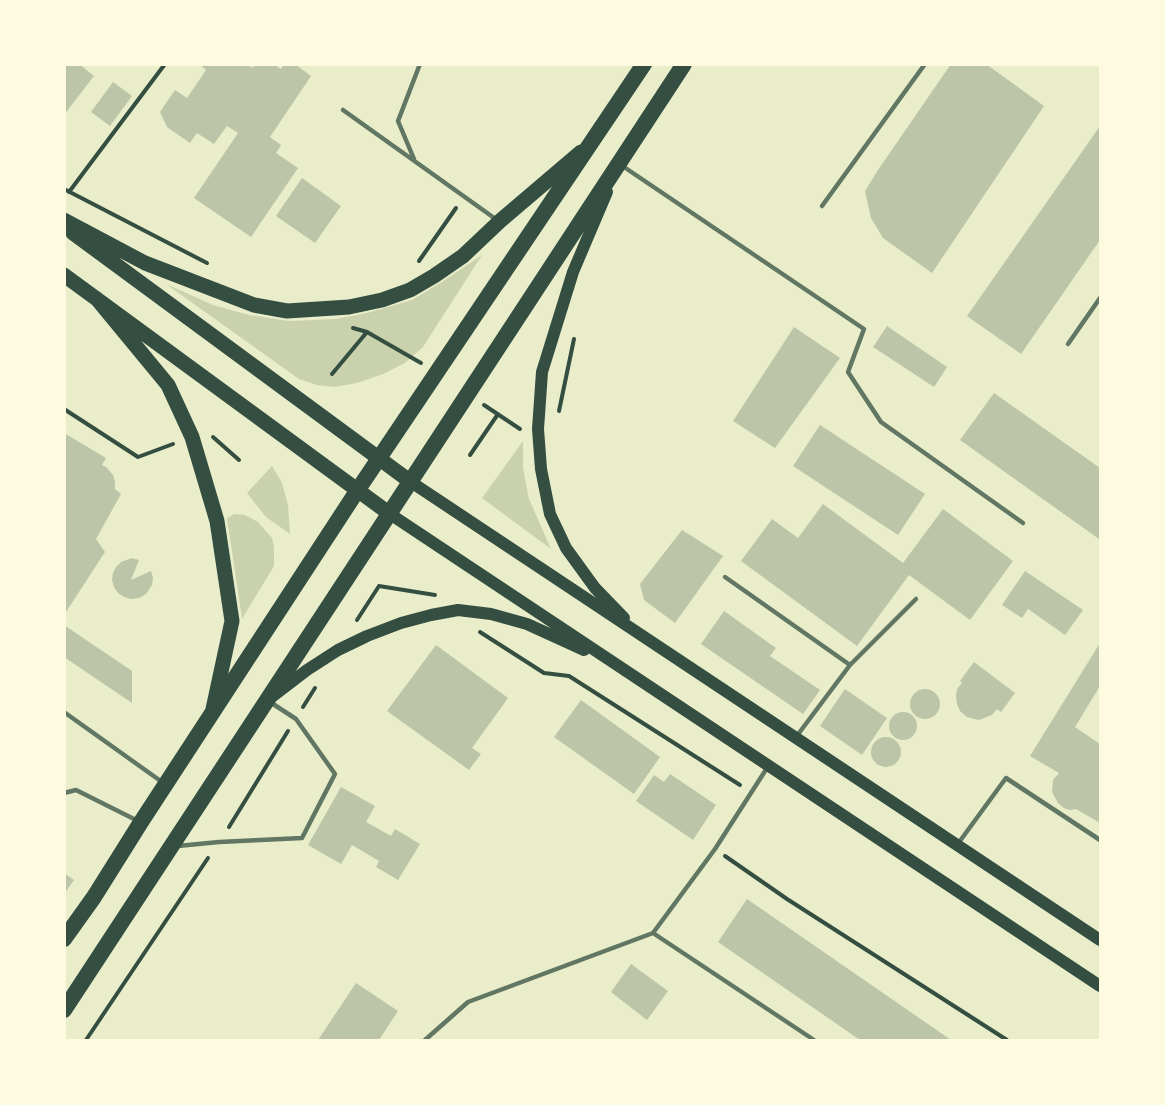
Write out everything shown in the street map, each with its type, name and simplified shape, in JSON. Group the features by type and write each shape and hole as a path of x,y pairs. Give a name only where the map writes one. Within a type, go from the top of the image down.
{"highway":[{"path":"64,939 94,897 357,491 644,64"},
{"path":"64,1010 684,64"}],"main road":[{"path":"64,220 145,262 254,306 287,311 350,307 382,300 410,290 434,276 463,256 500,221 590,145"},
{"path":"619,164 569,283 542,372 538,429 541,469 550,514 566,548 596,588 642,636"},
{"path":"64,226 411,482 1101,940"},
{"path":"64,275 390,514 1101,986"},
{"path":"97,299 168,385 192,437 217,521 232,621 211,716"},
{"path":"268,700 307,670 338,650 367,636 401,623 458,610 491,614 527,624 620,667"}],"lane":[{"path":"416,161 398,121 420,64"},
{"path":"822,206 925,64"},
{"path":"343,110 500,221"},
{"path":"619,164 864,329 848,372 881,422 1023,523"},
{"path":"1068,344 1101,298"},
{"path":"724,577 850,664"},
{"path":"796,738 850,664 916,599"},
{"path":"172,846 302,838 335,774 296,718 268,700"},
{"path":"64,712 166,785"},
{"path":"425,1041 468,1002 653,933 715,849 769,766"},
{"path":"957,844 1005,778 1101,840"},
{"path":"64,793 76,790 141,822"},
{"path":"653,933 814,1041"}],"path":[{"path":"165,64 67,190 214,267"},
{"path":"417,264 465,196"},
{"path":"332,374 367,332"},
{"path":"64,409 138,457 207,432 240,459"},
{"path":"470,455 498,414"},
{"path":"338,650 379,586 450,597 464,621 544,673 569,676 751,792"},
{"path":"86,1041 219,842 320,680"},
{"path":"715,849 787,899 1007,1041"}],"green space":[{"path":"482,255 423,347 405,363 383,374 357,383 334,387 317,385 299,379 166,284 213,305 249,315 289,321 336,319 412,300"},
{"path":"523,441 523,468 529,499 551,549 482,498"},
{"path":"272,466 282,483 288,505 290,534 266,517 247,493"},
{"path":"234,514 245,515 258,522 272,538 274,546 274,566 242,619 227,518"}],"building":[{"path":"64,64 79,64 94,76 64,115"},
{"path":"199,64 247,64 252,68 255,64 274,64 281,69 284,64 295,64 311,76 270,137 281,145 276,153 298,168 251,237 194,198 238,133 227,126 214,144 197,133 190,143 167,127 160,112 175,90 187,98 206,70"},
{"path":"951,64 986,64 1044,106 932,273 883,238 871,218 865,191"},
{"path":"113,82 132,96 110,126 91,112"},
{"path":"1100,126 1100,240 1021,354 967,316"},
{"path":"302,178 341,206 315,243 276,216"},
{"path":"887,326 947,367 934,387 873,347"},
{"path":"794,327 840,358 775,448 733,421"},
{"path":"994,393 1100,468 1099,539 960,440"},
{"path":"820,425 925,494 898,535 793,466"},
{"path":"64,433 106,458 102,465 113,475 115,489 121,494 96,539 105,552 64,615"},
{"path":"823,504 903,563 943,509 1013,561 970,620 909,575 857,646 741,561 772,519 798,538"},
{"path":"682,530 723,556 675,623 644,600 640,584"},
{"path":"132,558 139,560 131,580 151,571 153,578 152,585 146,594 131,599 118,593 112,580 116,567 121,562"},
{"path":"1025,571 1083,610 1065,635 1028,609 1022,618 1002,605"},
{"path":"724,611 776,648 770,656 820,690 803,714 701,644"},
{"path":"64,625 132,671 132,703 64,657"},
{"path":"1100,643 1100,686 1075,727 1100,744 1100,823 1076,809 1064,808 1058,803 1052,792 1053,780 1059,773 1030,756"},
{"path":"436,645 508,698 472,748 481,754 469,770 387,711"},
{"path":"974,662 1015,693 1001,712 997,709 992,715 979,720 967,717 960,711 956,696 957,689 962,683 960,681"},
{"path":"845,689 887,718 862,755 820,726"},
{"path":"925,689 935,694 940,704 935,714 925,719 915,714 910,704 915,694"},
{"path":"581,700 660,757 634,794 554,737"},
{"path":"903,712 913,716 917,726 913,736 903,740 893,736 889,726 893,716"},
{"path":"886,737 896,742 901,752 896,762 886,767 876,762 871,752 876,742"},
{"path":"670,774 716,805 693,840 636,801 654,775 664,782"},
{"path":"341,787 375,806 366,822 391,836 395,829 420,844 398,880 376,867 379,861 352,845 341,864 308,845"},
{"path":"64,873 74,880 64,894"},
{"path":"747,899 951,1040 860,1040 718,942"},
{"path":"631,964 668,991 647,1020 611,992"},
{"path":"356,983 398,1011 379,1040 318,1040"}]}
